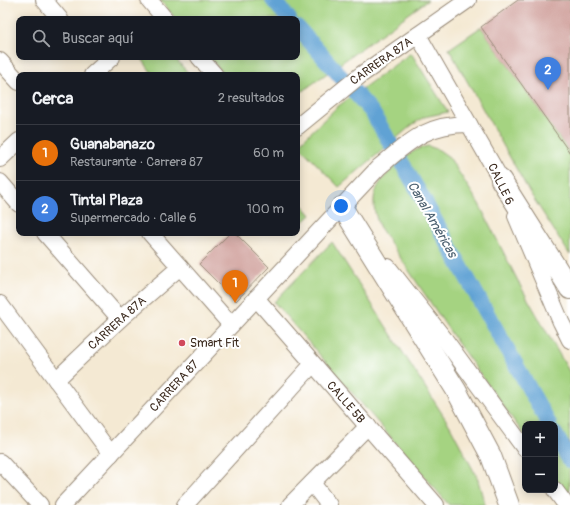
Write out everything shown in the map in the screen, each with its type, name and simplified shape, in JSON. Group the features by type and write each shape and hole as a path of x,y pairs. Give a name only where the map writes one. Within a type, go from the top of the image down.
{"main road":[{"path":"501,180 570,289"},
{"path":"342,207 456,390 491,456 509,505"}],"street":[{"path":"44,0 57,16"},
{"path":"149,0 159,16"},
{"name":"CARRERA 87A","path":"300,124 362,74 468,0"},
{"name":"CALLE 6","path":"418,36 501,180 540,274 570,340"},
{"path":"202,60 212,72"},
{"path":"0,61 16,79"},
{"name":"CARRERA 87","path":"63,505 379,167 412,140 439,126 469,124"},
{"path":"0,158 16,144"},
{"path":"0,182 16,201"},
{"path":"342,207 446,341 522,445"},
{"path":"48,236 120,319"},
{"path":"153,236 231,325"},
{"name":"CARRERA 87A","path":"56,380 120,319 180,267"},
{"name":"CALLE 5B","path":"256,298 436,505"},
{"path":"0,304 111,454"},
{"path":"185,505 313,364"},
{"path":"290,505 368,426"},
{"path":"0,462 40,505"},
{"path":"312,483 330,505"},
{"path":"557,493 566,505"}],"green space":[{"path":"160,0 428,0 300,93 300,72 222,72 212,60 300,60 300,16 173,16"},
{"path":"481,27 570,153 570,255 530,193 449,49"},
{"path":"411,53 448,112 424,117 412,125 339,187 300,147 300,143 337,107"},
{"path":"143,60 177,60 187,72 151,72"},
{"path":"428,146 439,150 449,157 479,204 521,287 570,373 569,498 558,482 558,421 522,421 522,432 457,342 379,226 374,206 374,198 379,184 391,170 409,154"},
{"path":"300,202 311,215 300,225"},
{"path":"332,242 450,426 477,477 485,505 449,505 274,302"}],"building":[{"path":"518,0 570,0 570,153 481,27"},
{"path":"227,236 238,236 269,267 236,301 199,264"}],"waterway":[{"name":"Canal Américas","path":"273,0 286,16"},
{"name":"Canal Américas","path":"300,30 372,112 419,192 547,421"},
{"name":"Canal Américas","path":"558,439 570,461"}],"place":[{"name":"Tintal Plaza","path":"548,90"},
{"name":"Guanabanazo","path":"235,303"},
{"name":"Smart Fit","path":"182,343"}]}
